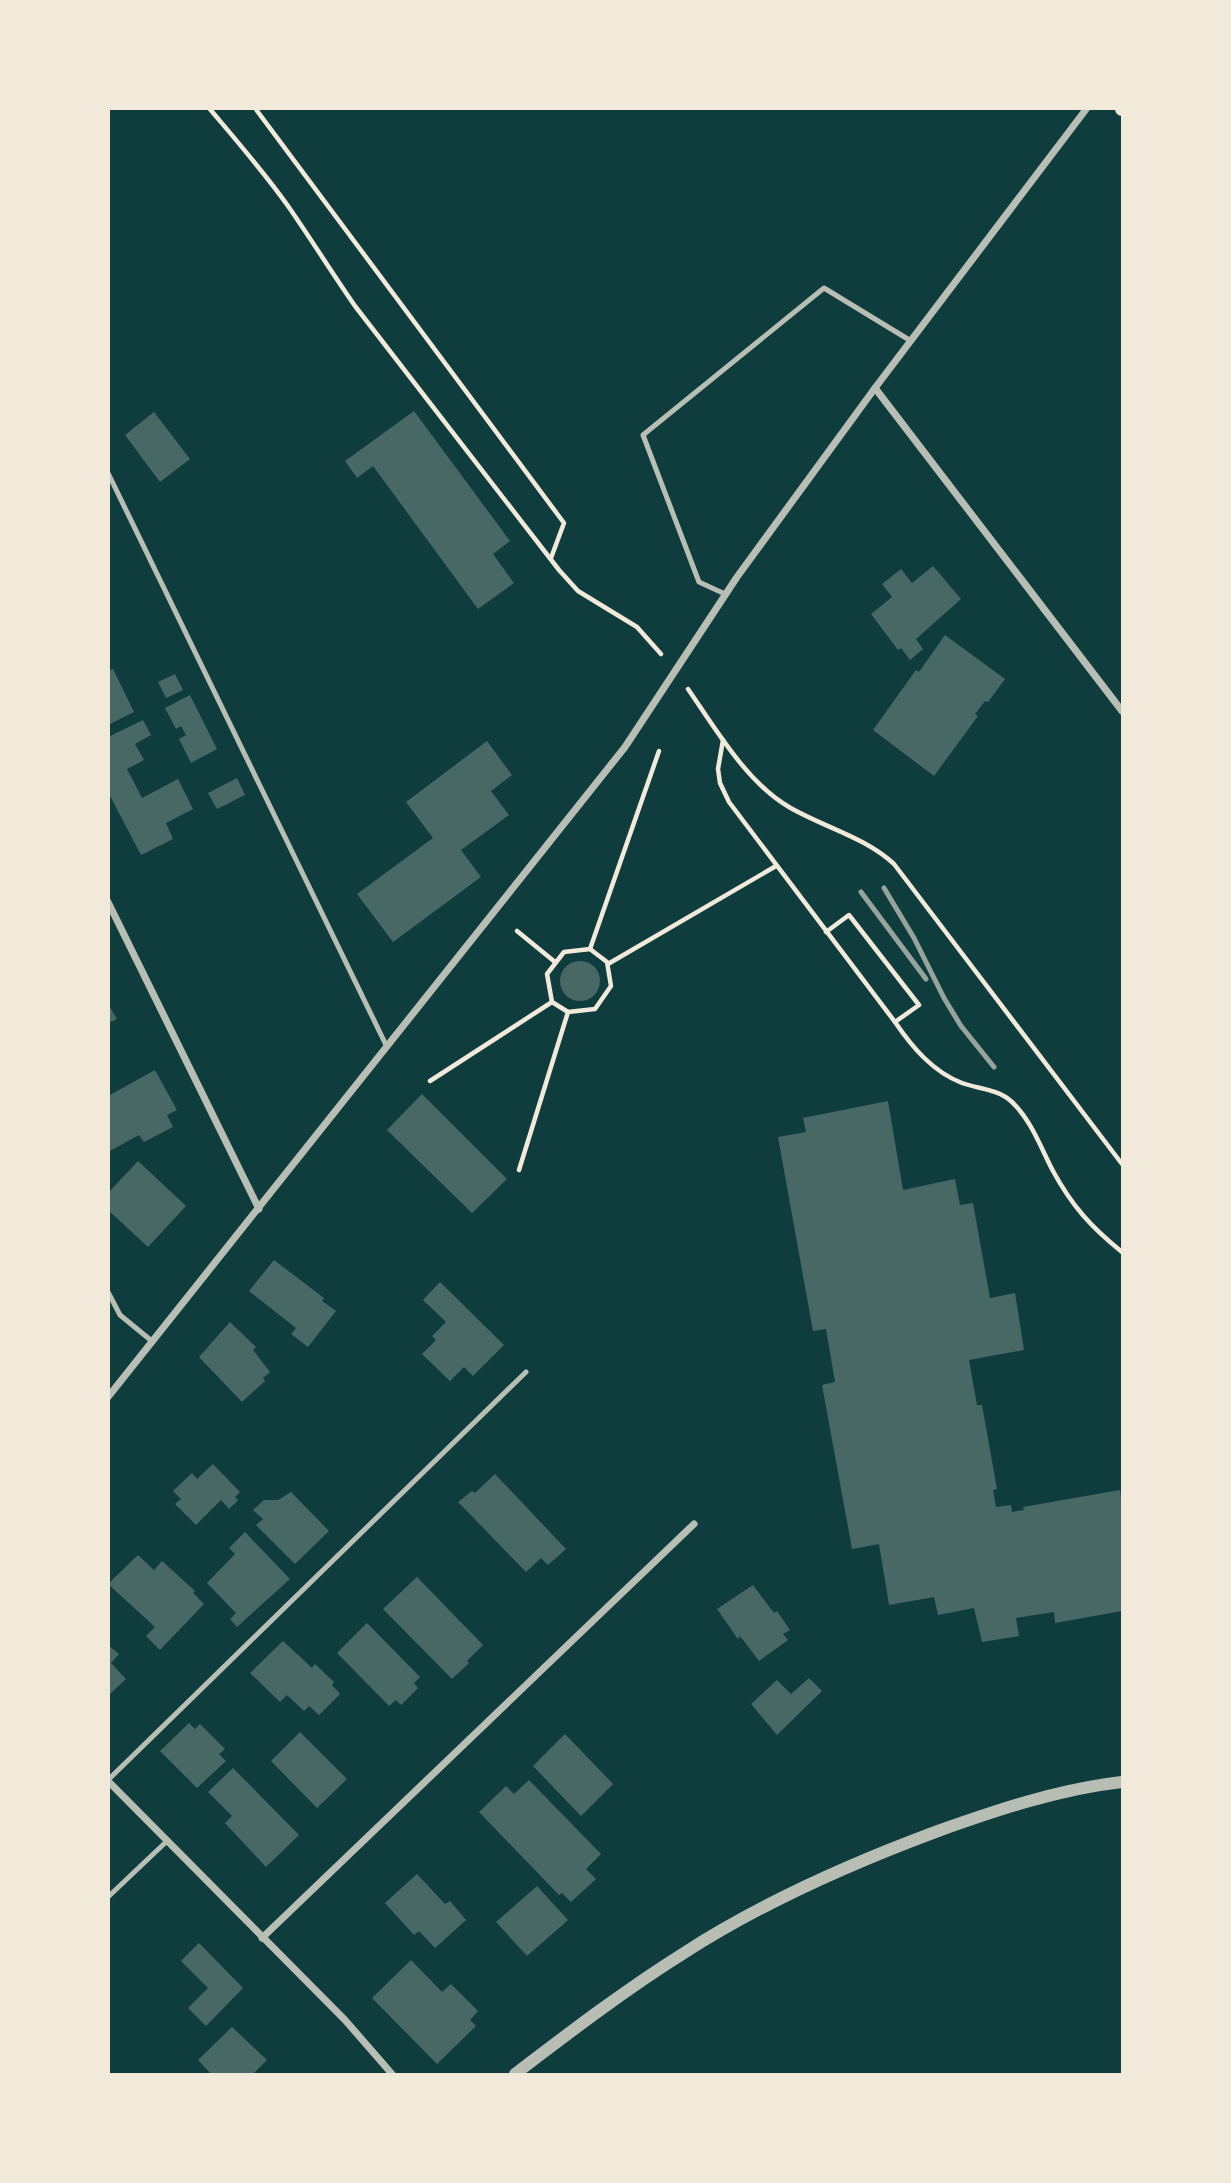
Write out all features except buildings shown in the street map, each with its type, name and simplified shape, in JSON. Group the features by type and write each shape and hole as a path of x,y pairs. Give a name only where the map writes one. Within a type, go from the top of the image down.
{"street":[{"path":"108,1397 625,747 725,594 875,388 1087,108"},
{"path":"875,388 1122,711"},
{"path":"108,902 259,1209"},
{"path":"262,1938 694,1524"},
{"path":"108,1780 345,2020 392,2074"},
{"path":"515,2074 597,2011 676,1958 747,1916 811,1883 904,1844 994,1812 1064,1792 1122,1782"}],"lane":[{"path":"725,594 699,582 643,435 824,288 911,341"},
{"path":"108,473 387,1047"},
{"path":"108,1292 120,1315 153,1342"},
{"path":"108,1780 526,1372"},
{"path":"108,1897 167,1841"}],"path":[{"path":"209,108 264,175 355,306 578,592 637,627 676,672 754,778 772,796 790,808 874,849 894,864 1122,1164"},
{"path":"255,108 564,523 551,558"},
{"path":"723,739 718,769 724,792 776,866 915,1050 960,1082 995,1092 1012,1101 1038,1140 1057,1179 1081,1216 1122,1252"},
{"path":"590,949 659,751"},
{"path":"608,964 776,866"},
{"path":"826,932 849,915 919,1005 895,1022"},
{"path":"517,931 555,962"},
{"path":"590,949 608,964 611,986 596,1009 568,1012 552,1002 547,974 564,952 590,949"},
{"path":"430,1081 552,1002"},
{"path":"519,1170 568,1012"}],"railway":[{"path":"884,888 961,1026 994,1067"},
{"path":"861,892 926,979"}]}
